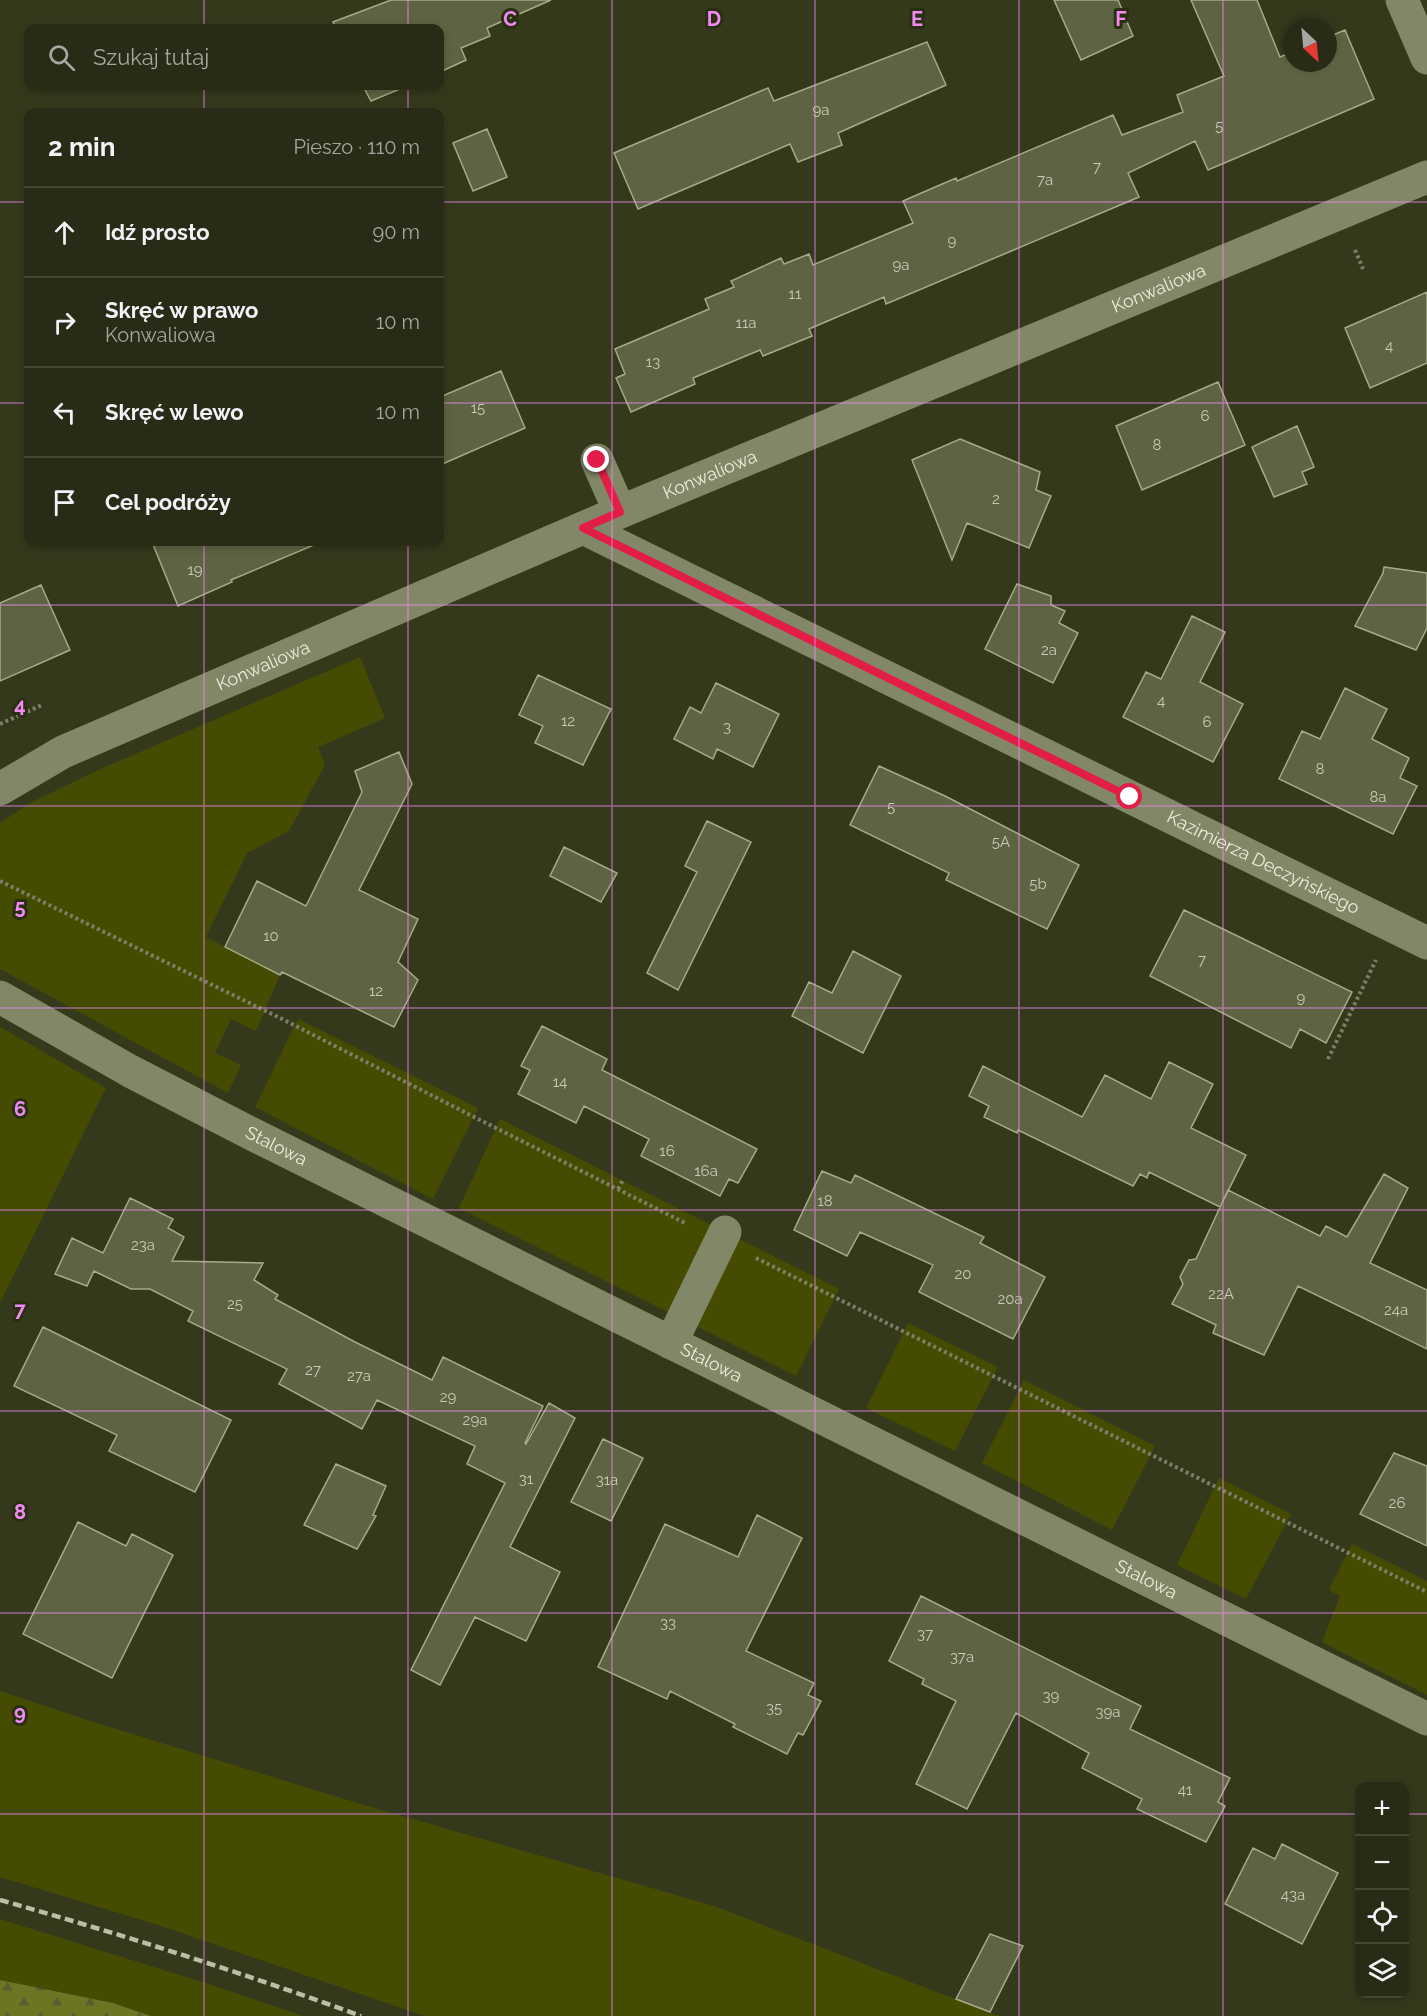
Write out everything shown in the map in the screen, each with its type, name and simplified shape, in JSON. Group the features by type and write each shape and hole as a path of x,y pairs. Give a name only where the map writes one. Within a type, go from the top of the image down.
{"street":[{"path":"1402,0 1427,58"},
{"name":"Konwaliowa","path":"0,789 63,752 620,512 1427,177"},
{"path":"597,460 620,512"},
{"name":"Kazimierza Deczyńskiego","path":"583,528 1427,943"},
{"name":"Stalowa","path":"0,997 130,1071 252,1134 1427,1719"},
{"path":"671,1342 725,1232"}],"path":[{"path":"0,724 42,705"},
{"path":"1328,1059 1393,926"},
{"path":"618,1189 623,1180"}],"green space":[{"path":"360,657 385,718 318,747 325,765 289,831 247,853 206,937 280,975 256,1031 231,1019 215,1053 241,1065 228,1093 0,969 0,823 30,803 96,771"},
{"path":"298,1019 478,1108 433,1199 255,1107"},
{"path":"0,1027 106,1088 0,1303"},
{"path":"500,1119 839,1289 796,1376 459,1208"},
{"path":"908,1323 998,1367 955,1451 866,1408"},
{"path":"1024,1380 1155,1446 1112,1530 982,1463"},
{"path":"1219,1478 1291,1514 1246,1599 1177,1565"},
{"path":"1352,1544 1427,1581 1427,1695 1322,1642 1340,1596 1329,1590"},
{"path":"0,1691 354,1802 714,1906 999,2016 425,2016 158,1925 0,1877"},
{"path":"0,1919 303,2016 151,2016 113,2003 0,1980"},
{"path":"0,1980 113,2003 151,2016 0,2016"}],"building":[{"path":"391,0 551,0 487,28 490,36 461,48 466,60 444,70 444,24 334,24 333,22"},
{"path":"1054,0 1118,0 1133,36 1081,60"},
{"path":"1191,0 1257,0 1280,57 1283,56 1283,72 1337,72 1337,33 1345,30 1374,99 1208,170 1195,141 1128,173 1139,197 886,304 884,297 809,329 812,336 763,356 760,350 693,378 695,384 631,412 616,378 625,374 615,349 709,309 705,299 734,287 731,281 781,258 784,264 809,254 813,265 913,223 903,201 956,178 957,181 1113,115 1122,135 1183,112 1177,95 1224,76"},
{"path":"927,42 946,85 838,133 842,145 798,162 790,144 638,209 614,153 768,88 774,101"},
{"path":"365,90 397,90 371,101"},
{"path":"487,129 507,177 473,191 453,143"},
{"path":"1427,292 1427,363 1370,388 1345,328"},
{"path":"501,371 525,428 444,463 444,395"},
{"path":"1218,382 1245,445 1142,490 1116,426"},
{"path":"1297,426 1314,467 1302,472 1307,484 1274,497 1252,447"},
{"path":"960,439 1040,472 1036,490 1051,496 1029,548 967,523 952,560 912,460"},
{"path":"154,546 312,546 231,580 232,582 178,606"},
{"path":"1384,567 1427,573 1427,628 1416,650 1355,626"},
{"path":"1017,584 1051,596 1051,605 1065,611 1059,623 1078,633 1053,683 985,649"},
{"path":"41,585 70,650 0,681 0,603"},
{"path":"1192,616 1225,632 1200,682 1243,704 1213,762 1123,717 1146,672 1161,679"},
{"path":"538,675 611,709 583,765 535,743 543,726 519,715"},
{"path":"716,683 779,714 753,767 717,749 713,759 674,739 690,707 701,713"},
{"path":"1345,688 1387,709 1372,739 1409,758 1400,778 1417,786 1393,834 1279,779 1302,731 1320,739"},
{"path":"399,752 412,784 359,890 418,919 398,962 418,980 394,1027 225,947 257,881 306,906 362,792 355,771"},
{"path":"879,766 945,796 1079,865 1047,929 946,880 949,873 850,825"},
{"path":"707,821 751,842 678,990 647,973 697,872 685,866"},
{"path":"564,847 617,873 601,902 550,876"},
{"path":"1184,910 1352,992 1326,1043 1300,1029 1291,1048 1150,976"},
{"path":"853,951 901,976 863,1053 792,1016 809,982 832,993"},
{"path":"542,1026 607,1059 602,1070 757,1149 738,1183 729,1179 720,1196 641,1156 649,1139 584,1106 576,1123 518,1094 530,1070 521,1066"},
{"path":"1169,1062 1213,1084 1191,1128 1246,1155 1220,1207 1149,1172 1147,1178 1140,1174 1133,1186 1018,1130 1017,1133 984,1117 989,1106 969,1096 983,1066 1082,1117 1105,1075 1151,1099"},
{"path":"822,1171 851,1183 855,1175 984,1237 980,1243 1045,1277 1013,1339 919,1292 933,1265 860,1232 847,1256 794,1230"},
{"path":"1384,1174 1408,1188 1370,1263 1427,1290 1427,1349 1298,1286 1264,1355 1213,1333 1216,1325 1172,1304 1183,1284 1180,1277 1189,1260 1196,1259 1228,1190 1320,1236 1326,1226 1347,1237"},
{"path":"130,1198 173,1219 168,1228 184,1237 172,1261 263,1263 254,1280 278,1295 275,1299 355,1342 432,1380 443,1357 543,1406 526,1444 549,1403 575,1418 510,1547 560,1572 526,1641 475,1617 440,1685 411,1670 505,1483 467,1464 475,1446 377,1400 362,1429 279,1384 287,1369 188,1321 193,1311 150,1289 131,1289 94,1271 87,1286 55,1274 72,1238 103,1253"},
{"path":"43,1327 231,1420 195,1492 109,1451 117,1435 14,1386"},
{"path":"603,1439 643,1458 611,1521 571,1502"},
{"path":"1394,1453 1427,1466 1427,1546 1360,1514"},
{"path":"336,1464 386,1486 373,1515 376,1516 357,1549 304,1525"},
{"path":"757,1515 802,1538 746,1651 814,1683 808,1695 821,1701 803,1735 798,1733 787,1754 733,1727 735,1724 670,1691 667,1699 598,1667 665,1524 738,1557"},
{"path":"78,1522 126,1546 132,1534 173,1555 112,1678 23,1634"},
{"path":"921,1596 1141,1706 1130,1729 1230,1778 1218,1802 1225,1806 1206,1842 1137,1809 1142,1799 1082,1768 1089,1753 1016,1713 967,1809 916,1784 956,1701 922,1684 924,1679 889,1661"},
{"path":"1282,1844 1338,1873 1302,1944 1225,1904 1253,1848 1275,1859"},
{"path":"990,1934 1023,1946 990,2012 956,1999"}],"railway":[{"path":"0,1900 182,1955 361,2016"}],"route":[{"path":"597,460 620,512 583,528 1130,797"}]}
